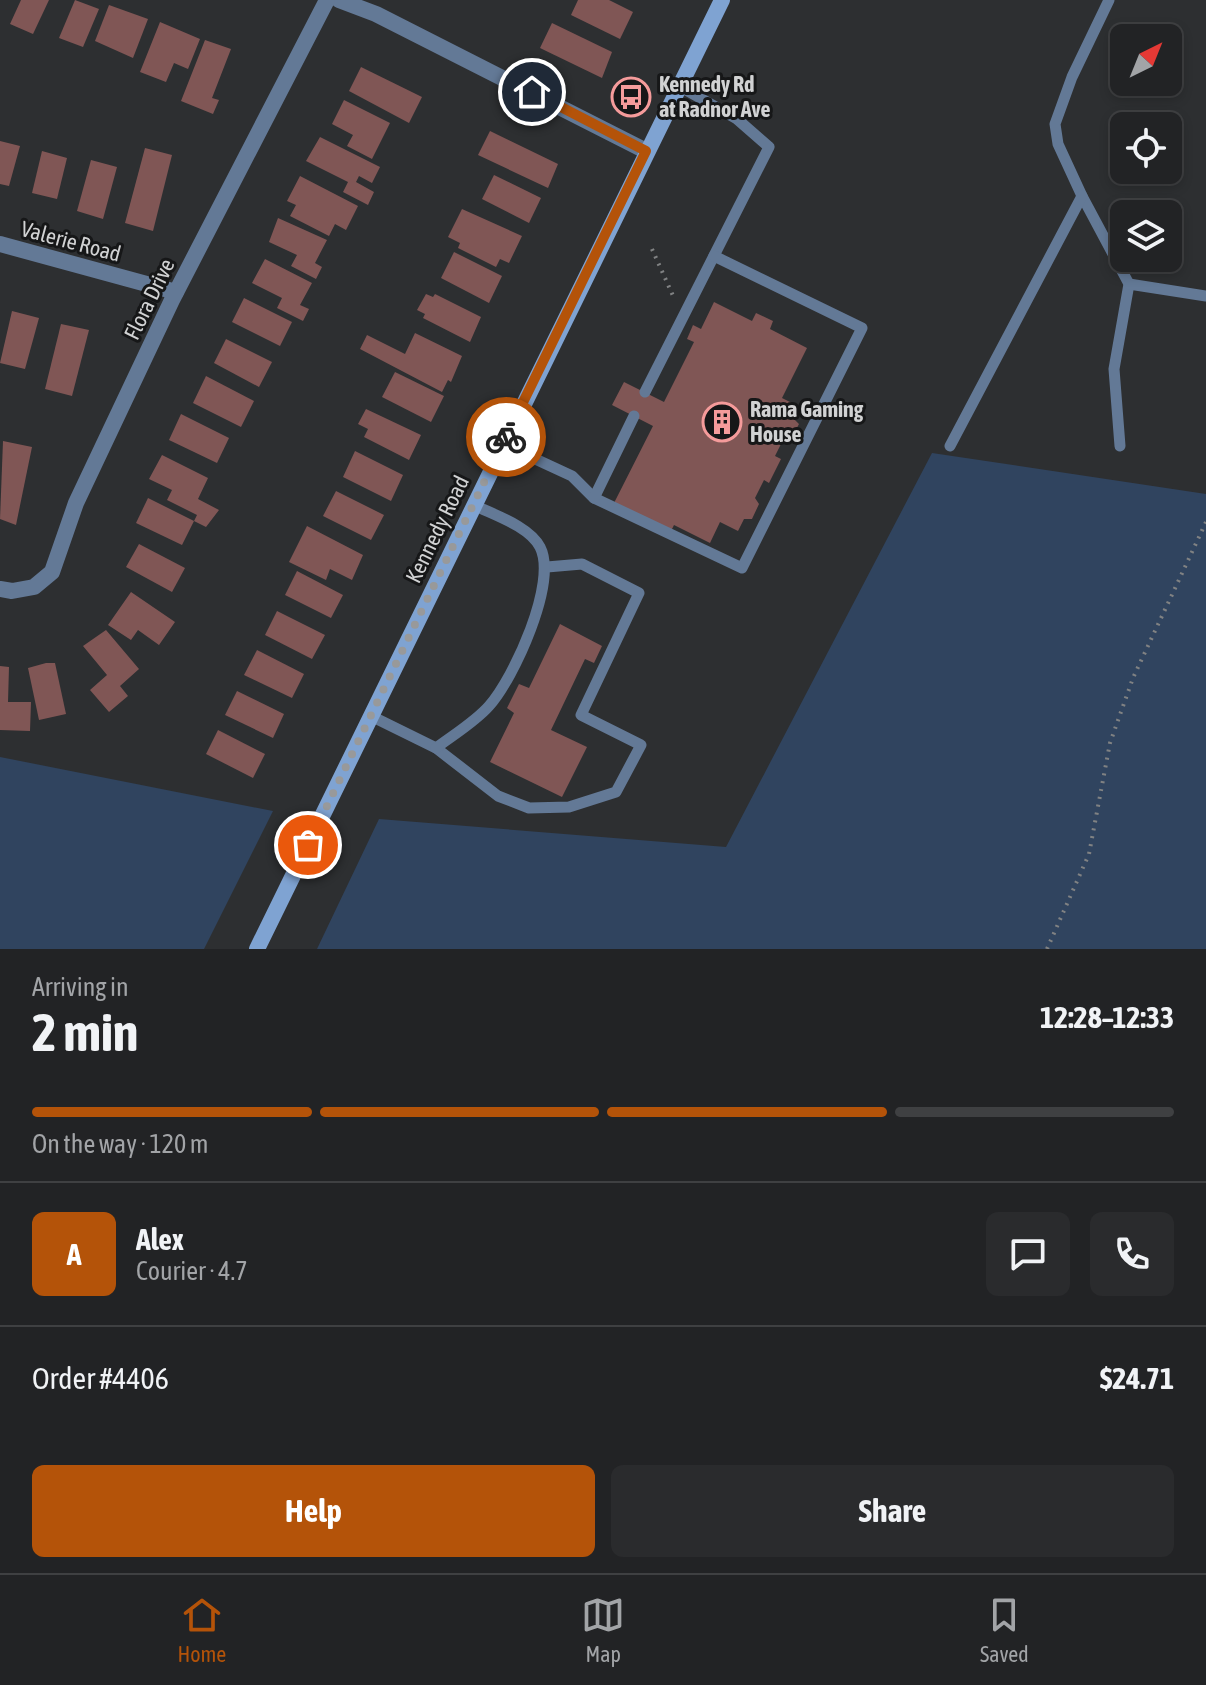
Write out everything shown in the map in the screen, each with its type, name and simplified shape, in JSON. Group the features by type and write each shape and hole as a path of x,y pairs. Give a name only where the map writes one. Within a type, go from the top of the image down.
{"main road":[{"name":"Kennedy Road","path":"257,949 722,0"}],"street":[{"name":"Flora Drive","path":"0,589 12,591 34,587 52,572 76,503 176,292 327,0"},
{"path":"339,0 376,14 646,151"},
{"name":"Valerie Road","path":"0,244 176,292"}],"lane":[{"path":"1109,0 1066,90 1055,124 1058,144 1082,196 1129,284 1114,371 1120,446"},
{"path":"645,392 769,147 737,119 679,86"},
{"path":"950,446 1082,196"},
{"path":"503,444 572,476 594,498 742,568 862,328 714,256"},
{"path":"1129,284 1206,296"},
{"path":"594,498 634,416"},
{"path":"436,748 488,707 511,676 531,626 547,567 539,545 525,531 474,505"},
{"path":"371,716 436,748 498,796 529,808 569,807 616,792 641,745 581,715 639,593 582,564 547,567"}],"path":[{"path":"652,249 683,318"},
{"path":"1047,949 1089,854 1110,743 1133,678 1206,522"}],"shaded area":[{"path":"932,453 1206,494 1206,949 317,949 379,819 726,847"},
{"path":"0,757 273,811 204,949 0,949"}],"building":[{"path":"21,0 49,0 33,34 10,24"},
{"path":"75,0 99,9 83,47 59,38"},
{"path":"578,0 609,0 633,12 620,39 571,15"},
{"path":"109,5 148,19 133,58 95,41"},
{"path":"160,22 200,39 188,69 174,63 166,82 140,72"},
{"path":"552,23 612,52 602,78 540,48"},
{"path":"205,40 231,49 212,98 219,100 213,114 181,101"},
{"path":"361,67 422,97 409,123 349,91"},
{"path":"344,100 390,123 372,159 347,146 353,135 332,124"},
{"path":"490,131 558,164 548,188 478,155"},
{"path":"320,137 380,167 372,183 359,176 356,182 374,192 368,205 343,192 348,182 306,161"},
{"path":"0,141 20,146 9,186 0,184"},
{"path":"145,148 172,155 153,231 125,223"},
{"path":"42,151 67,158 57,199 32,193"},
{"path":"91,160 117,167 103,219 77,211"},
{"path":"494,175 541,198 529,223 482,199"},
{"path":"300,176 358,206 346,230 335,224 329,236 290,216 296,205 287,201"},
{"path":"462,209 522,236 509,263 500,259 496,267 458,248 460,243 448,237"},
{"path":"278,218 327,240 315,263 322,267 316,279 291,266 297,255 269,242"},
{"path":"454,252 502,276 489,303 441,278"},
{"path":"265,259 312,283 300,305 309,309 303,321 277,308 282,298 252,283"},
{"path":"426,294 433,297 435,294 481,317 470,342 423,318 425,314 417,310"},
{"path":"244,298 292,322 280,346 232,322"},
{"name":"Rama Gaming House","path":"714,302 752,321 756,313 773,321 770,329 807,348 782,398 800,407 794,419 799,424 791,439 784,438 775,456 781,459 769,483 764,480 755,498 759,504 752,519 744,519 738,531 720,522 710,543 674,525 671,531 614,503 653,426 612,405 624,382 664,402 694,342 687,339 693,325 701,329"},
{"path":"12,311 39,318 25,369 0,363"},
{"path":"61,324 89,330 72,396 45,389"},
{"path":"415,333 462,356 451,382 448,380 442,392 360,349 367,335 405,354"},
{"path":"226,339 272,362 259,387 214,363"},
{"path":"395,372 444,396 431,422 382,397"},
{"path":"206,376 254,401 241,427 193,403"},
{"path":"366,409 421,435 409,460 364,437 368,429 358,424"},
{"path":"181,414 229,438 217,463 169,440"},
{"path":"3,441 32,447 16,525 0,519"},
{"path":"355,451 403,475 391,501 343,477"},
{"path":"162,455 208,478 198,499 219,510 206,527 194,521 197,515 167,500 172,490 149,479"},
{"path":"336,491 384,515 371,540 323,516"},
{"path":"148,498 194,521 182,545 136,523"},
{"path":"307,526 363,555 352,580 330,569 326,580 289,562"},
{"path":"139,544 185,568 172,592 126,567"},
{"path":"297,571 343,595 331,618 285,595"},
{"path":"131,592 175,622 159,645 138,630 131,640 108,625"},
{"path":"277,611 325,635 312,659 265,635"},
{"path":"560,624 602,646 594,663 585,659 551,730 587,747 562,797 490,762 514,713 507,708 519,684 529,688"},
{"path":"106,630 139,669 120,686 128,696 109,712 90,690 107,675 83,646"},
{"path":"257,650 304,674 292,698 244,675"},
{"path":"55,663 66,714 39,720 28,668"},
{"path":"0,666 9,667 8,702 31,702 30,731 0,730"},
{"path":"237,691 284,714 273,738 225,715"},
{"path":"218,730 265,754 253,778 206,754"}],"way so far":[{"path":"308,845 506,437"}],"place":[{"name":"Kennedy Rd at Radnor Ave","path":"631,97"},
{"name":"Rama Gaming House","path":"722,422"}],"route":[{"path":"506,437 646,151 532,92"}]}
